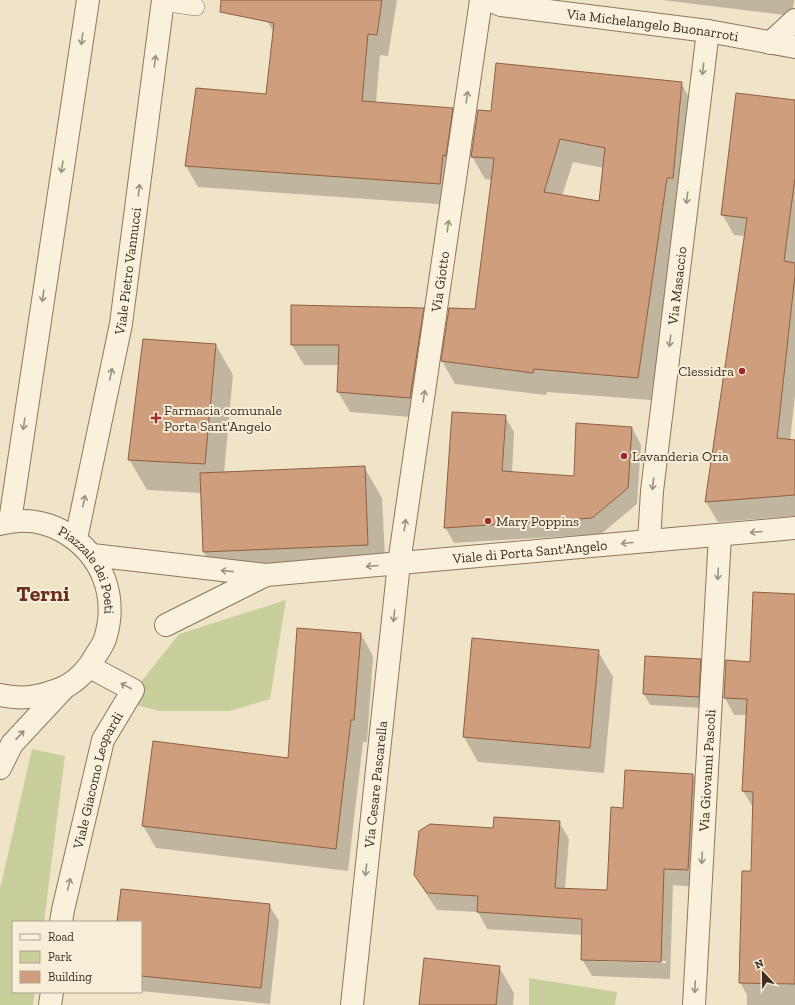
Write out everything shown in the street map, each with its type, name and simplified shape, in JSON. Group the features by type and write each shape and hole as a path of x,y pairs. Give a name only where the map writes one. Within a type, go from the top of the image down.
{"street":[{"path":"5,523 88,0"},
{"name":"Via Giotto","path":"399,563 481,0"},
{"name":"Via Michelangelo Buonarroti","path":"488,0 501,5 708,31 795,47"},
{"name":"Viale Pietro Vannucci","path":"76,539 121,324 163,1"},
{"path":"770,43 795,20"},
{"name":"Via Masaccio","path":"650,541 652,491 708,31"},
{"name":"Piazzale dei Poeti","path":"0,694 11,698 39,696 65,687 78,678 90,666 105,640 111,611 106,581 92,555 76,539 56,527 33,521 5,523"},
{"name":"Viale di Porta Sant'Angelo","path":"92,555 266,575 795,528"},
{"name":"Via Giovanni Pascoli","path":"694,1005 720,535"},
{"name":"Via Cesare Pascarella","path":"352,1005 399,563"},
{"name":"Viale di Porta Sant'Angelo","path":"166,625 266,575"},
{"name":"Viale Giacomo Leopardi","path":"61,921 103,740 133,690 90,666"},
{"path":"0,768 12,744 65,687"},
{"path":"50,1005 52,993"}],"lane":[{"path":"163,1 196,7"}],"green space":[{"path":"286,600 270,699 230,711 159,711 125,702 179,634"},
{"path":"32,749 65,756 44,921 12,921 12,993 35,993 33,1005 0,1005 0,889"},
{"path":"529,978 617,992 615,1005 529,1005"}],"building":[{"path":"221,0 382,0 377,35 368,34 362,101 453,108 446,156 443,155 440,184 185,166 196,88 266,94 274,23 220,12"},
{"path":"496,63 682,82 673,178 667,178 638,378 534,369 533,373 441,361 449,308 475,309 494,158 471,157 478,110 491,111","holes":["560,139 605,148 599,201 544,192"]},
{"path":"736,93 795,100 795,178 784,261 795,263 795,275 777,438 795,440 795,495 705,502 747,218 721,215"},
{"path":"291,305 424,308 410,398 337,392 339,345 291,345"},
{"path":"143,339 216,344 205,464 128,460"},
{"path":"452,412 506,415 502,471 574,476 576,423 632,427 628,488 592,518 444,528"},
{"path":"365,466 368,545 203,552 200,473"},
{"path":"753,592 795,594 795,984 739,983 742,871 751,871 753,792 742,791 747,699 724,698 726,660 750,662"},
{"path":"297,628 361,633 354,720 351,720 336,849 142,826 153,741 288,758"},
{"path":"472,638 599,650 590,748 463,737"},
{"path":"645,656 701,659 699,697 643,694"},
{"path":"625,770 693,774 688,870 664,869 661,962 581,960 582,919 477,912 478,896 427,893 414,875 419,831 430,824 493,828 494,817 560,821 555,888 607,890 611,807 623,808"},
{"path":"121,889 270,904 261,988 142,976 142,921 117,921"},
{"path":"424,958 500,966 496,1005 419,1005"}],"place":[{"name":"Clessidra","path":"742,371"},
{"name":"Farmacia comunale Porta Sant'Angelo","path":"156,418"},
{"name":"Lavanderia Oria","path":"624,456"},
{"name":"Mary Poppins","path":"488,521"}],"district":[{"name":"Terni","path":"43,593"}]}
